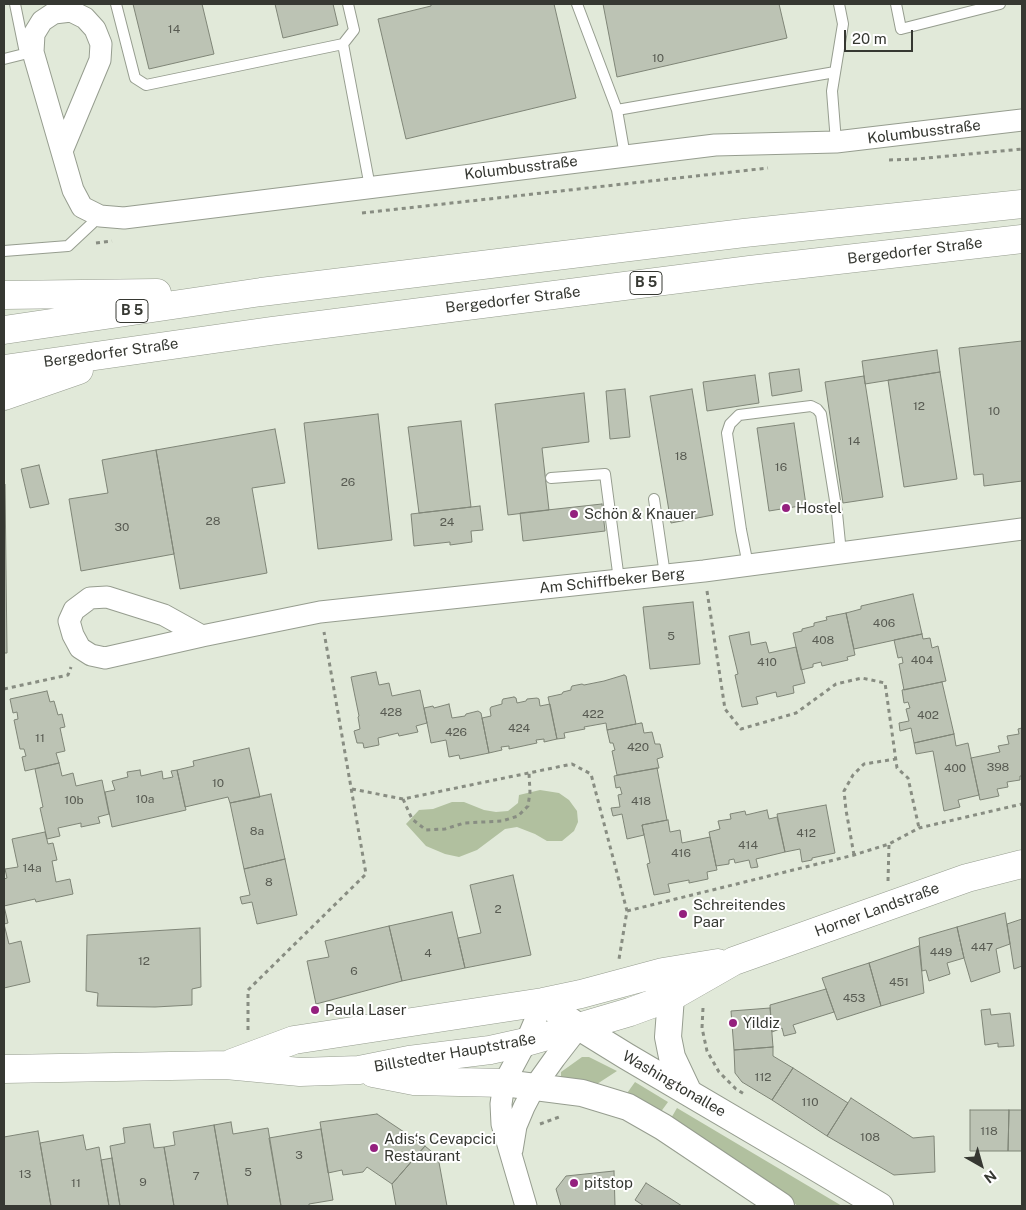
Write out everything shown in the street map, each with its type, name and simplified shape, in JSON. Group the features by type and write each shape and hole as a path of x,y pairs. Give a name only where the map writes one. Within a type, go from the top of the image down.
{"main road":[{"name":"B 5","path":"4,330 261,292 744,233 1022,204"},
{"name":"Bergedorfer Straße","path":"4,369 270,331 750,270 1022,239"},
{"path":"4,295 261,292"},
{"path":"4,396 142,348"},
{"name":"Horner Landstraße","path":"579,1027 630,1012 671,997 734,961 967,878 1022,864"},
{"name":"Horner Landstraße","path":"542,1002 614,986 663,972 734,961"},
{"name":"Billstedter Hauptstraße","path":"237,1061 294,1040 542,1002"},
{"name":"Billstedter Hauptstraße","path":"4,1069 237,1061 300,1072 360,1070 409,1060 490,1050 579,1027"},
{"name":"Billstedter Hauptstraße","path":"360,1070 414,1081 504,1083"}],"street":[{"name":"Kolumbusstraße","path":"62,151 100,60 101,44 95,29 85,18 71,11 53,8 34,34 29,53 73,190 82,207 100,216 124,218 714,145 836,142 1022,120"},
{"name":"Am Schiffbeker Berg","path":"80,648 91,655 105,658 320,612 704,571 1022,529"},
{"path":"80,648 72,634 69,621 74,610 90,598 106,597 164,615 202,636"},
{"path":"671,997 668,1037 672,1057 689,1093"},
{"path":"526,1206 511,1157 509,1125 501,1104 504,1083 526,1042 542,1002"},
{"name":"Washingtonallee","path":"542,1002 579,1027 880,1206"},
{"path":"509,1125 524,1107 535,1086 579,1027"},
{"path":"472,1083 481,1090 509,1125"},
{"path":"504,1083 582,1093 628,1107 656,1123 781,1206"}],"lane":[{"path":"4,59 29,53 15,4"},
{"path":"116,4 135,78 146,85 343,44 354,30 348,4"},
{"path":"577,4 618,110 625,156"},
{"path":"836,142 832,92 844,24 839,4"},
{"path":"896,4 901,29 1000,4"},
{"path":"343,44 370,187"},
{"path":"618,110 835,72"},
{"path":"4,251 68,246 100,216"},
{"path":"748,565 727,433 730,424 739,416 793,408 811,406 821,414 837,513 841,553"},
{"path":"551,478 605,474 619,580"},
{"path":"654,500 665,575"}],"path":[{"path":"880,160 917,159 1022,149"},
{"path":"354,214 777,167"},
{"path":"68,246 118,240"},
{"path":"704,571 725,709 741,729 796,712 836,684 862,678 885,684 897,768 908,778 919,828"},
{"path":"237,1061 248,990 366,874 320,612"},
{"path":"4,689 68,675 80,648"},
{"path":"854,855 844,791 853,775 864,764 896,759"},
{"path":"352,789 403,799 572,764 591,774 627,911 614,986"},
{"path":"403,799 412,819 426,830 445,829 464,823 502,821 518,816 528,806 530,792 529,773"},
{"path":"627,911 854,855 889,844 919,828 1022,804"},
{"path":"887,906 889,844"},
{"name":"Washingtonallee","path":"703,1005 702,1028 707,1051 719,1072 736,1089 750,1098"},
{"path":"509,1125 533,1127 563,1116 591,1096"}],"green space":[{"path":"540,790 559,793 569,800 577,811 578,822 574,831 562,841 547,841 517,827 505,829 477,850 459,857 445,854 426,846 406,824 419,810 433,809 452,802 464,802 484,810 496,812 508,811 518,803 519,795"},
{"path":"582,1057 589,1057 617,1071 597,1084 561,1078 561,1072"},
{"path":"635,1082 668,1102 660,1113 625,1096"},
{"path":"677,1108 842,1206 798,1206 670,1120"}],"building":[{"path":"133,4 202,4 214,54 149,69"},
{"path":"275,4 333,4 338,25 283,38"},
{"path":"431,4 554,4 576,98 406,139 378,19 431,6"},
{"path":"603,4 779,4 787,38 617,77"},
{"path":"1022,341 1022,481 984,486 983,474 974,475 959,348"},
{"path":"937,350 940,372 865,384 862,361"},
{"path":"799,369 802,391 772,396 769,373"},
{"path":"940,372 957,479 904,487 888,380"},
{"path":"755,375 759,403 707,411 703,382"},
{"path":"864,376 883,497 843,503 825,382"},
{"path":"625,389 630,437 610,439 606,391"},
{"path":"692,389 713,515 671,523 650,396"},
{"path":"584,393 589,442 542,448 549,510 508,515 495,404"},
{"path":"378,414 392,540 318,549 304,423"},
{"path":"461,421 471,507 419,513 408,427"},
{"path":"794,423 806,505 769,511 757,428"},
{"path":"275,429 285,483 252,488 267,573 180,589 156,450"},
{"path":"156,450 174,554 81,571 69,499 108,493 102,460"},
{"path":"39,465 49,504 30,508 21,469"},
{"path":"5,484 7,653 4,653"},
{"path":"602,504 605,531 523,541 520,513"},
{"path":"480,506 483,530 471,531 472,542 450,545 450,542 414,546 411,514"},
{"path":"913,594 922,634 854,649 846,613 861,609 861,606"},
{"path":"693,602 700,664 650,669 643,607"},
{"path":"846,613 855,655 847,657 848,660 822,666 821,662 813,664 813,667 801,670 793,633 814,626 814,623 827,620 826,617"},
{"path":"749,632 751,645 766,642 769,653 796,647 805,683 793,686 794,693 777,697 776,692 756,697 758,704 742,707 735,675 738,674 729,636"},
{"path":"922,634 923,639 930,638 932,648 938,646 946,681 904,690 899,664 903,663 902,657 898,658 894,640"},
{"path":"376,672 379,685 389,683 392,696 420,690 427,723 416,726 418,732 399,736 398,733 378,738 379,745 364,748 363,743 357,743 354,731 360,729 351,677"},
{"path":"626,676 636,724 607,730 606,723 584,727 585,729 564,733 565,738 557,739 548,697 571,690 572,686 604,681"},
{"path":"942,682 954,734 914,743 911,728 900,731 899,723 909,721 906,709 910,708 908,702 904,703 902,690"},
{"path":"47,691 50,702 54,701 58,715 62,714 65,727 60,728 65,751 56,753 59,763 25,771 22,757 26,756 24,749 20,749 14,720 18,719 17,712 13,713 10,699"},
{"path":"514,697 517,703 537,698 539,699 540,706 550,704 557,739 544,742 544,739 536,740 537,743 509,749 509,746 501,747 502,750 489,753 482,718 491,716 491,707 502,704 503,699"},
{"path":"449,704 452,718 478,711 481,713 489,753 460,759 459,755 449,757 446,740 431,743 424,708 433,706 434,708"},
{"path":"642,723 644,733 652,732 655,744 660,744 663,757 657,759 659,768 617,775 612,751 615,750 613,743 610,743 607,730"},
{"path":"1022,728 1022,776 1020,776 1020,780 1007,782 1008,787 997,789 999,796 980,800 971,758 1000,752 998,746 1009,744 1007,736 1019,734 1018,729"},
{"path":"954,734 956,746 968,743 979,795 958,800 960,807 944,811 933,751 916,754 914,743"},
{"path":"249,748 260,797 230,803 228,797 185,807 177,770 194,766 193,761"},
{"path":"59,763 62,776 73,773 76,786 102,780 109,814 98,817 100,823 81,827 81,823 58,828 60,836 47,839 40,808 43,807 35,769"},
{"path":"657,768 667,820 642,825 644,835 627,839 622,814 613,816 611,808 620,807 618,795 622,794 620,787 616,788 614,776"},
{"path":"140,770 141,776 162,771 163,779 173,777 171,771 177,770 186,810 112,827 105,792 115,790 112,781 128,777 127,772"},
{"path":"271,794 285,859 244,869 230,803"},
{"path":"826,805 835,853 802,862 800,849 785,852 777,814"},
{"path":"767,810 769,819 777,817 785,852 756,859 758,867 751,868 749,860 735,863 734,859 729,860 729,864 716,866 709,832 720,829 718,821 731,819 730,814 745,811 746,815"},
{"path":"668,820 670,832 680,830 682,843 710,837 717,870 707,872 708,879 689,883 689,880 668,884 670,892 654,895 647,864 650,863 642,825"},
{"path":"45,832 48,844 53,843 57,860 52,861 56,882 70,879 73,894 36,902 35,899 4,906 4,879 7,878 5,869 18,867 12,839"},
{"path":"285,859 297,915 257,924 252,902 242,904 240,897 250,895 244,869"},
{"path":"513,875 531,955 465,968 458,938 481,933 470,885"},
{"path":"4,906 8,923 4,924"},
{"path":"452,912 465,968 402,981 389,926"},
{"path":"1005,913 1010,944 996,949 1000,972 971,982 957,927"},
{"path":"1022,919 1022,966 1014,969 1007,924"},
{"path":"4,924 9,944 21,941 30,982 4,988"},
{"path":"389,926 402,981 316,1004 307,961 329,957 325,941"},
{"path":"957,927 964,958 947,963 950,974 929,981 926,970 922,971 919,938"},
{"path":"200,928 201,987 192,989 192,1005 155,1007 97,1006 98,993 86,991 87,935"},
{"path":"919,946 924,993 881,1006 869,963"},
{"path":"869,963 881,1006 837,1020 822,978"},
{"path":"826,989 834,1012 793,1025 796,1033 784,1036 782,1028 772,1032 770,1005"},
{"path":"770,1008 773,1047 734,1050 731,1011"},
{"path":"990,1009 991,1015 1010,1013 1014,1046 998,1047 998,1043 985,1045 981,1010"},
{"path":"773,1047 773,1056 793,1068 772,1100 742,1082 735,1073 734,1050"},
{"path":"793,1068 848,1103 827,1136 772,1100"},
{"path":"851,1098 913,1138 934,1136 935,1172 894,1175 827,1136"},
{"path":"970,1110 1009,1110 1008,1151 970,1151"},
{"path":"1009,1110 1022,1110 1022,1151 1008,1151"},
{"path":"377,1114 425,1146 392,1184 367,1167 363,1172 343,1175 342,1170 328,1173 320,1122"},
{"path":"231,1122 233,1134 268,1128 281,1206 228,1206 214,1125"},
{"path":"150,1124 154,1148 164,1147 174,1206 120,1206 110,1146 125,1143 123,1128"},
{"path":"214,1125 228,1206 174,1206 164,1147 175,1145 173,1132"},
{"path":"321,1129 333,1200 309,1204 309,1206 281,1206 269,1138"},
{"path":"38,1131 51,1206 4,1206 4,1137"},
{"path":"83,1135 86,1150 99,1147 109,1206 51,1206 40,1143"},
{"path":"425,1146 438,1157 447,1206 396,1206 392,1184"},
{"path":"112,1158 120,1206 109,1206 101,1160"},
{"path":"614,1171 615,1206 561,1206 556,1189 566,1176"},
{"path":"646,1183 682,1206 644,1206 635,1200"}],"place":[{"name":"Hostel","path":"786,508"},
{"name":"Schön & Knauer","path":"574,514"},
{"name":"Schreitendes Paar","path":"683,914"},
{"name":"Paula Laser","path":"315,1010"},
{"name":"Yildiz","path":"733,1023"},
{"name":"Adis‘s Cevapcici Restaurant","path":"374,1148"},
{"name":"pitstop","path":"574,1183"}]}
